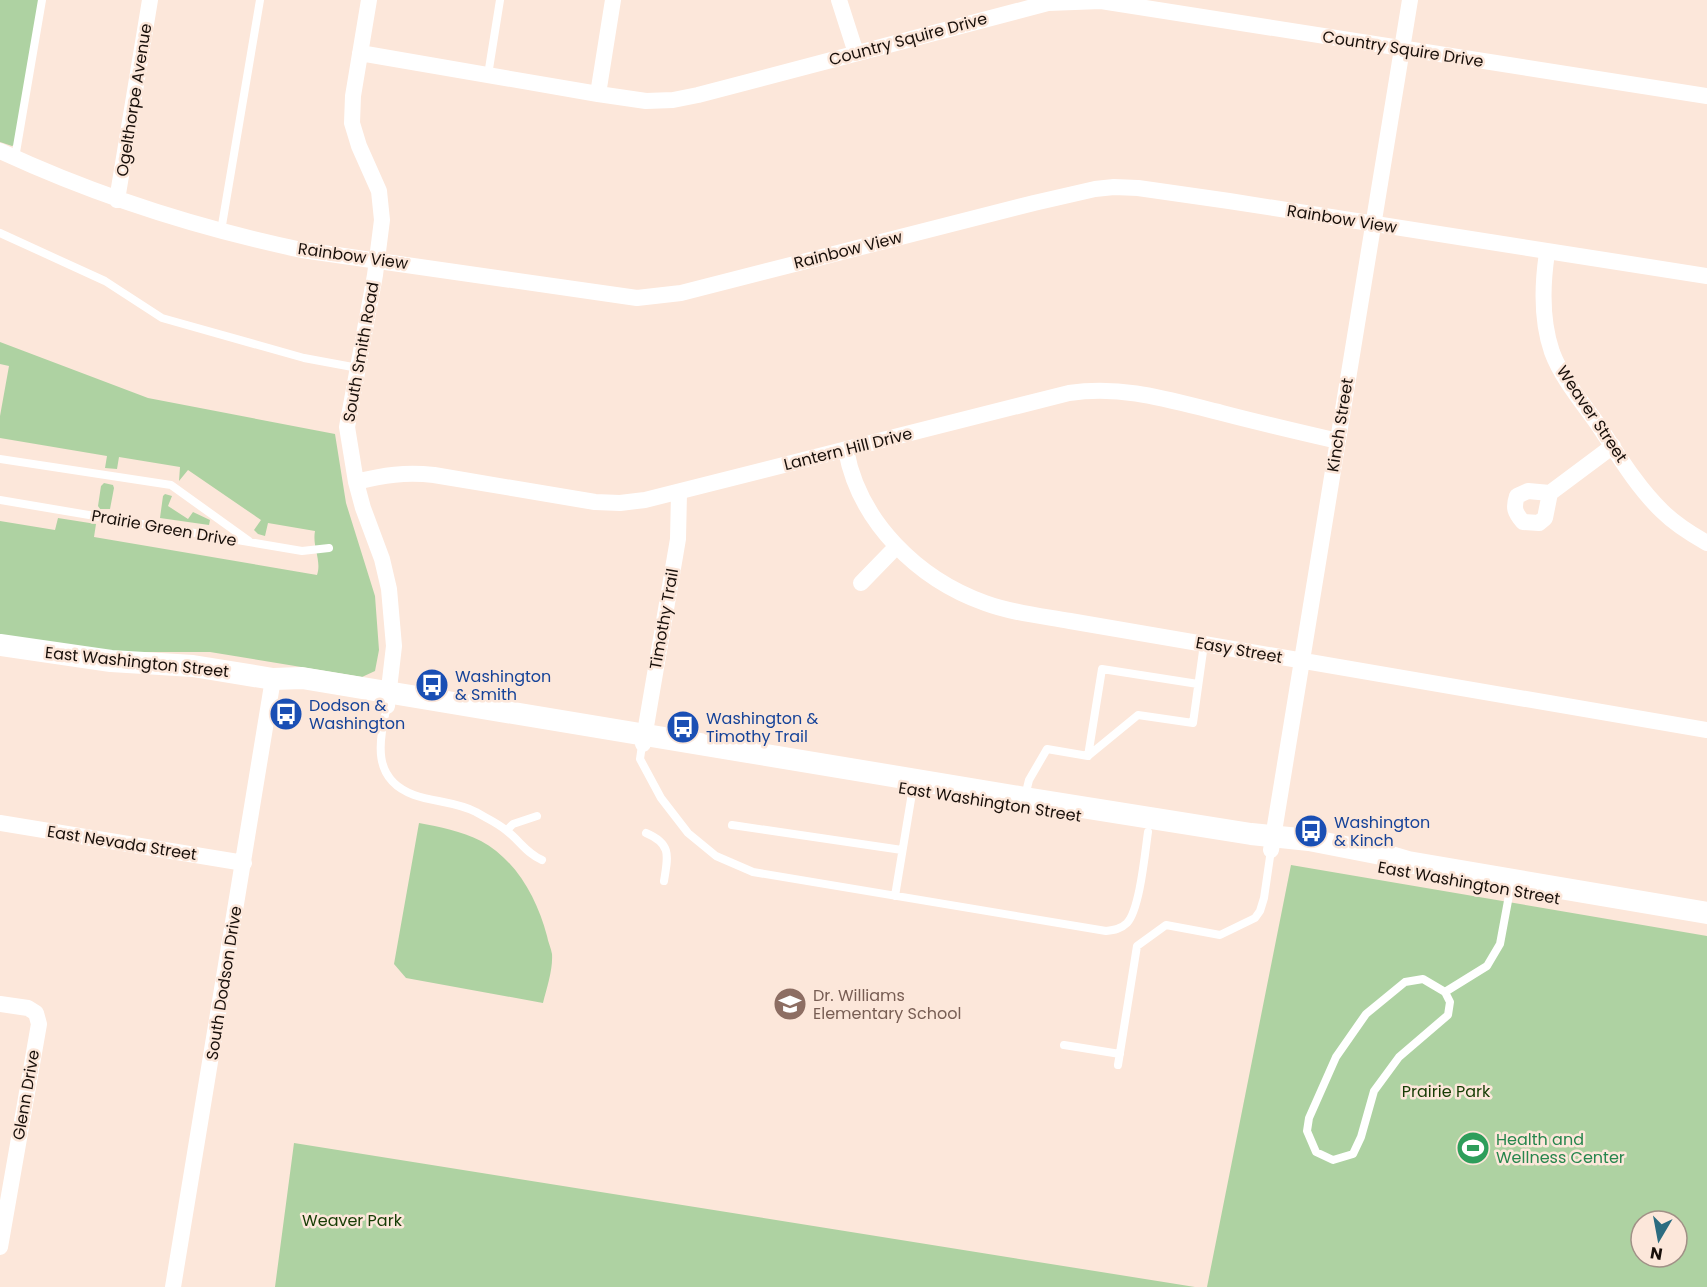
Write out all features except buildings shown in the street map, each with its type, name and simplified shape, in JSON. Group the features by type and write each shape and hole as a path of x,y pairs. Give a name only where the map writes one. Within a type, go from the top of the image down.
{"main road":[{"name":"East Washington Street","path":"0,645 111,661 193,666 273,679 302,693 388,699 913,784 1272,844 1510,890 1707,923"},
{"name":"East Washington Street","path":"1024,803 1148,832 1272,844 1309,840 1381,854 1408,862 1707,913"}],"street":[{"name":"Ogelthorpe Avenue","path":"117,200 150,0"},
{"name":"South Smith Road","path":"369,0 353,96 352,123 358,146 379,191 382,220 348,427 356,482 382,559 389,589 394,646 388,699"},
{"path":"598,94 613,0"},
{"path":"839,0 856,53"},
{"name":"Kinch Street","path":"1272,844 1410,0"},
{"name":"Country Squire Drive","path":"360,53 646,101 673,99 1047,3 1101,1 1707,96"},
{"name":"Rainbow View","path":"8,155 117,200 150,211 302,250 637,298 681,293 1095,189 1138,188 1707,276"},
{"name":"Weaver Street","path":"1547,253 1543,278 1547,336 1566,380 1612,446 1661,510 1679,526 1707,543"},
{"name":"Lantern Hill Drive","path":"356,482 409,472 595,502 620,503 679,493 1069,393 1092,390 1117,390 1150,395 1338,441"},
{"path":"1550,493 1612,446"},
{"name":"Easy Street","path":"846,450 855,485 866,505 896,547 935,579 955,591 1006,610 1707,730"},
{"name":"Timothy Trail","path":"643,740 678,539 679,493"},
{"path":"861,583 886,560 896,547"},
{"name":"South Dodson Drive","path":"173,1287 273,679"},
{"name":"East Nevada Street","path":"0,823 244,863"},
{"name":"Glenn Drive","path":"0,1004 28,1008 36,1013 39,1024 0,1248"}],"lane":[{"path":"8,155 42,0"},
{"path":"221,231 260,0"},
{"path":"488,75 500,0"},
{"path":"0,233 105,281 162,318 304,358 359,368"},
{"path":"0,459 171,485 250,542"},
{"name":"Prairie Green Drive","path":"0,500 302,551 329,548"},
{"path":"1024,803 1029,780 1047,749 1088,756 1138,715 1193,723 1204,644"},
{"path":"1088,756 1102,669 1198,684"},
{"path":"388,699 380,744 382,766 394,785 414,795 472,810 507,830 530,855 542,860"},
{"path":"643,740 640,759 661,798 688,833 716,856 753,872 1106,931 1116,930 1126,924 1134,912 1148,832"},
{"path":"895,896 913,784"},
{"path":"507,830 513,824 537,816"},
{"path":"732,825 902,850"},
{"path":"646,834 659,839 666,848 668,857 664,881"},
{"path":"1118,1065 1137,946 1166,925 1220,935 1255,918 1264,898 1272,844"},
{"path":"1445,992 1487,966 1500,944 1510,890"},
{"path":"1423,979 1445,992 1450,1002 1448,1015 1399,1056 1374,1091 1353,1154 1333,1160 1316,1152 1307,1131 1310,1118 1336,1057 1366,1014 1405,982 1423,979"},
{"path":"1064,1045 1120,1054"}],"green space":[{"path":"0,0 39,0 12,146 0,142"},
{"path":"0,342 148,398 335,434 346,503 375,596 379,650 375,671 362,677 210,652 91,652 0,637 0,521 55,530 58,518 96,524 94,537 317,575 318,564 315,531 268,523 265,536 258,534 254,530 261,520 188,470 179,481 180,467 119,457 117,469 105,468 107,456 0,438 0,416 9,366 0,364"},
{"path":"104,483 113,485 114,488 110,509 100,509 98,506 101,486"},
{"path":"165,494 172,496 168,506 188,519 193,512 210,520 209,525 160,518"},
{"path":"419,823 458,832 481,841 515,869 531,894 543,922 552,954 551,972 543,1003 406,978 394,964"},
{"name":"Prairie Park","path":"1291,865 1707,936 1707,1287 1207,1287"},
{"name":"Weaver Park","path":"294,1143 1195,1287 275,1287"}],"place":[{"name":"Washington & Smith","path":"432,685"},
{"name":"Dodson & Washington","path":"286,714"},
{"name":"Washington & Timothy Trail","path":"683,727"},
{"name":"Washington & Kinch","path":"1311,831"},
{"name":"Dr. Williams Elementary School","path":"790,1004"},
{"name":"Health and Wellness Center","path":"1473,1148"}]}
